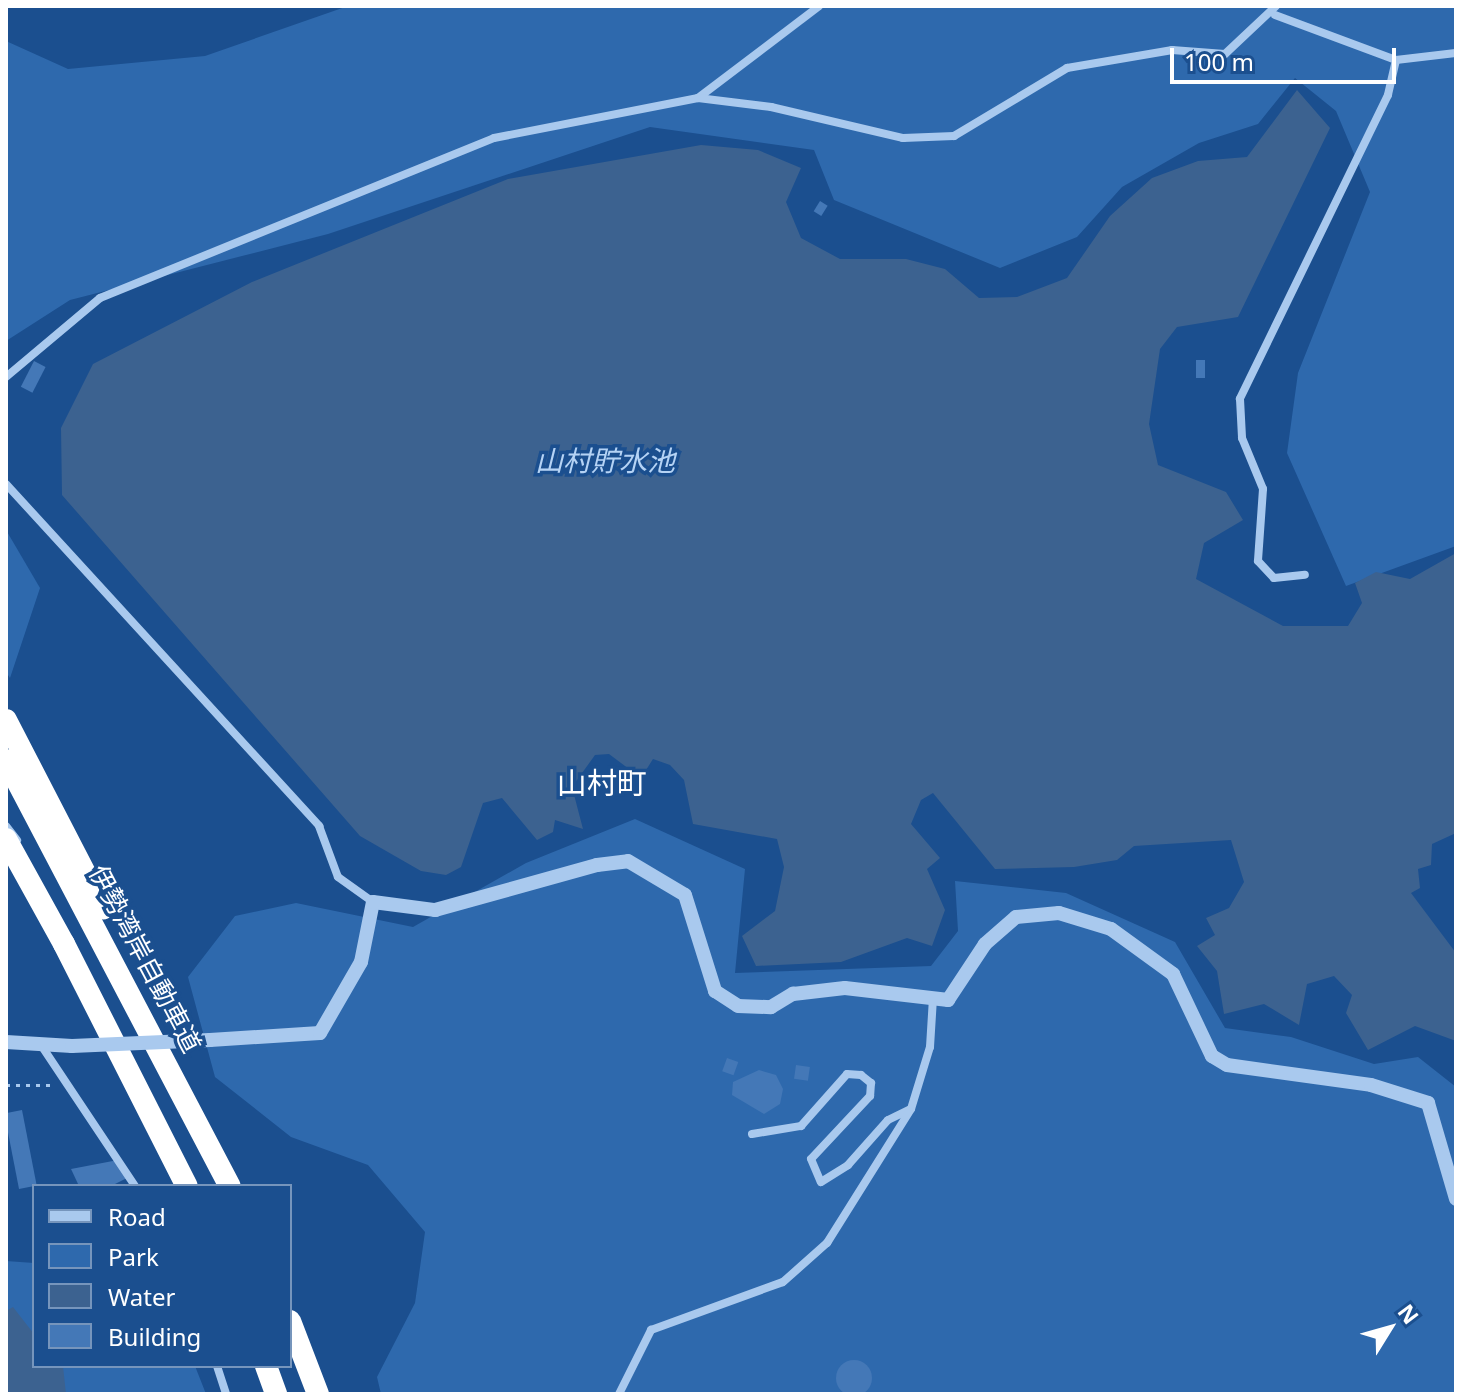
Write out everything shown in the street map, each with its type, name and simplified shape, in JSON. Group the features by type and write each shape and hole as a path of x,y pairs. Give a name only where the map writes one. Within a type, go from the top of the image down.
{"highway":[{"path":"6,720 102,921"},
{"name":"伊勢湾岸自動車道","path":"6,760 102,921 229,1184"},
{"path":"6,839 64,944 186,1184"},
{"path":"292,1326 318,1394"},
{"path":"267,1368 276,1394"}],"street":[{"path":"698,98 819,6"},
{"path":"6,377 100,298 454,150 646,103 698,98 771,107 877,134 954,136 1067,68 1172,50 1225,54 1275,10 1396,60 1456,53"},
{"path":"1305,575 1274,578 1258,561 1263,489 1242,438 1240,399 1388,95 1396,60"},
{"path":"6,484 319,826 338,877 373,902 435,910 628,861 685,895 715,991 738,1006 771,1007 793,994 845,988 948,1000 985,944 1016,917 1059,913 1111,929 1173,974 1212,1056 1227,1065 1371,1085 1428,1103 1456,1199"},
{"path":"6,826 20,855 6,871"},
{"path":"6,1042 43,1048 320,1033 361,962 373,902"},
{"path":"619,1394 651,1330 768,1289 809,1265 875,1176 911,1109 930,1047 933,998"},
{"path":"43,1048 134,1184"},
{"path":"752,1134 801,1126 847,1074 861,1075 871,1083 870,1096 811,1159 821,1182 831,1180 888,1120 911,1109"},
{"path":"218,1368 226,1394"}],"path":[{"path":"6,1085 65,1084"}],"green space":[{"path":"348,6 1456,6 1456,546 1346,586 1287,453 1298,373 1370,192 1336,111 1295,78 1258,124 1199,143 1122,187 1077,237 1000,268 834,200 814,150 650,127 328,234 70,300 6,341 6,41 68,69 205,56"},
{"path":"6,530 40,588 10,678 6,672"},
{"path":"635,819 745,869 735,973 931,966 958,931 955,881 1066,893 1175,942 1225,1028 1291,1037 1374,1064 1418,1057 1456,1087 1456,1394 381,1394 377,1377 415,1303 425,1232 368,1165 291,1137 215,1077 188,977 235,916 296,903 413,927 526,863"},
{"path":"6,1261 32,1263 32,1368 196,1368 206,1394 6,1394"}],"water":[{"name":"山村貯水池","path":"1297,90 1330,128 1238,317 1177,327 1160,349 1149,424 1158,465 1226,492 1243,520 1204,543 1196,579 1283,626 1348,626 1362,603 1355,583 1376,572 1410,579 1456,553 1456,833 1432,844 1431,865 1418,869 1420,888 1411,893 1456,953 1456,1041 1415,1026 1368,1050 1346,1013 1352,995 1334,976 1307,984 1299,1025 1264,1004 1224,1014 1217,971 1197,946 1215,935 1206,918 1229,908 1244,882 1231,840 1134,846 1117,860 1074,867 995,869 933,793 921,800 911,824 940,858 927,869 945,910 932,946 907,938 841,962 756,966 742,936 775,911 784,867 777,839 693,824 684,780 670,765 653,759 641,778 609,754 595,755 572,787 583,829 555,820 553,832 537,840 502,798 483,803 461,867 446,875 421,871 360,836 62,495 61,428 93,364 252,282 508,179 701,145 758,150 801,168 786,202 801,238 840,259 906,259 945,269 979,298 1017,297 1067,278 1110,216 1152,178 1198,161 1247,157"},
{"path":"13,1307 32,1331 32,1368 63,1368 66,1394 6,1394 6,1311"}],"building":[{"path":"820,201 828,206 821,216 814,211"},
{"path":"1196,360 1205,360 1205,378 1196,378"},
{"path":"34,361 46,367 32,393 21,387"},
{"path":"727,1058 738,1062 733,1075 722,1071"},
{"path":"796,1065 810,1067 808,1081 794,1079"},
{"path":"759,1070 776,1075 783,1089 780,1104 764,1114 732,1095 733,1082"},
{"path":"22,1110 36,1184 19,1189 6,1113"},
{"path":"118,1160 127,1178 115,1184 78,1184 71,1169"},
{"path":"854,1360 867,1365 872,1378 867,1391 854,1396 841,1391 836,1378 841,1365"}],"district":[{"name":"山村町","path":"602,783"}]}
